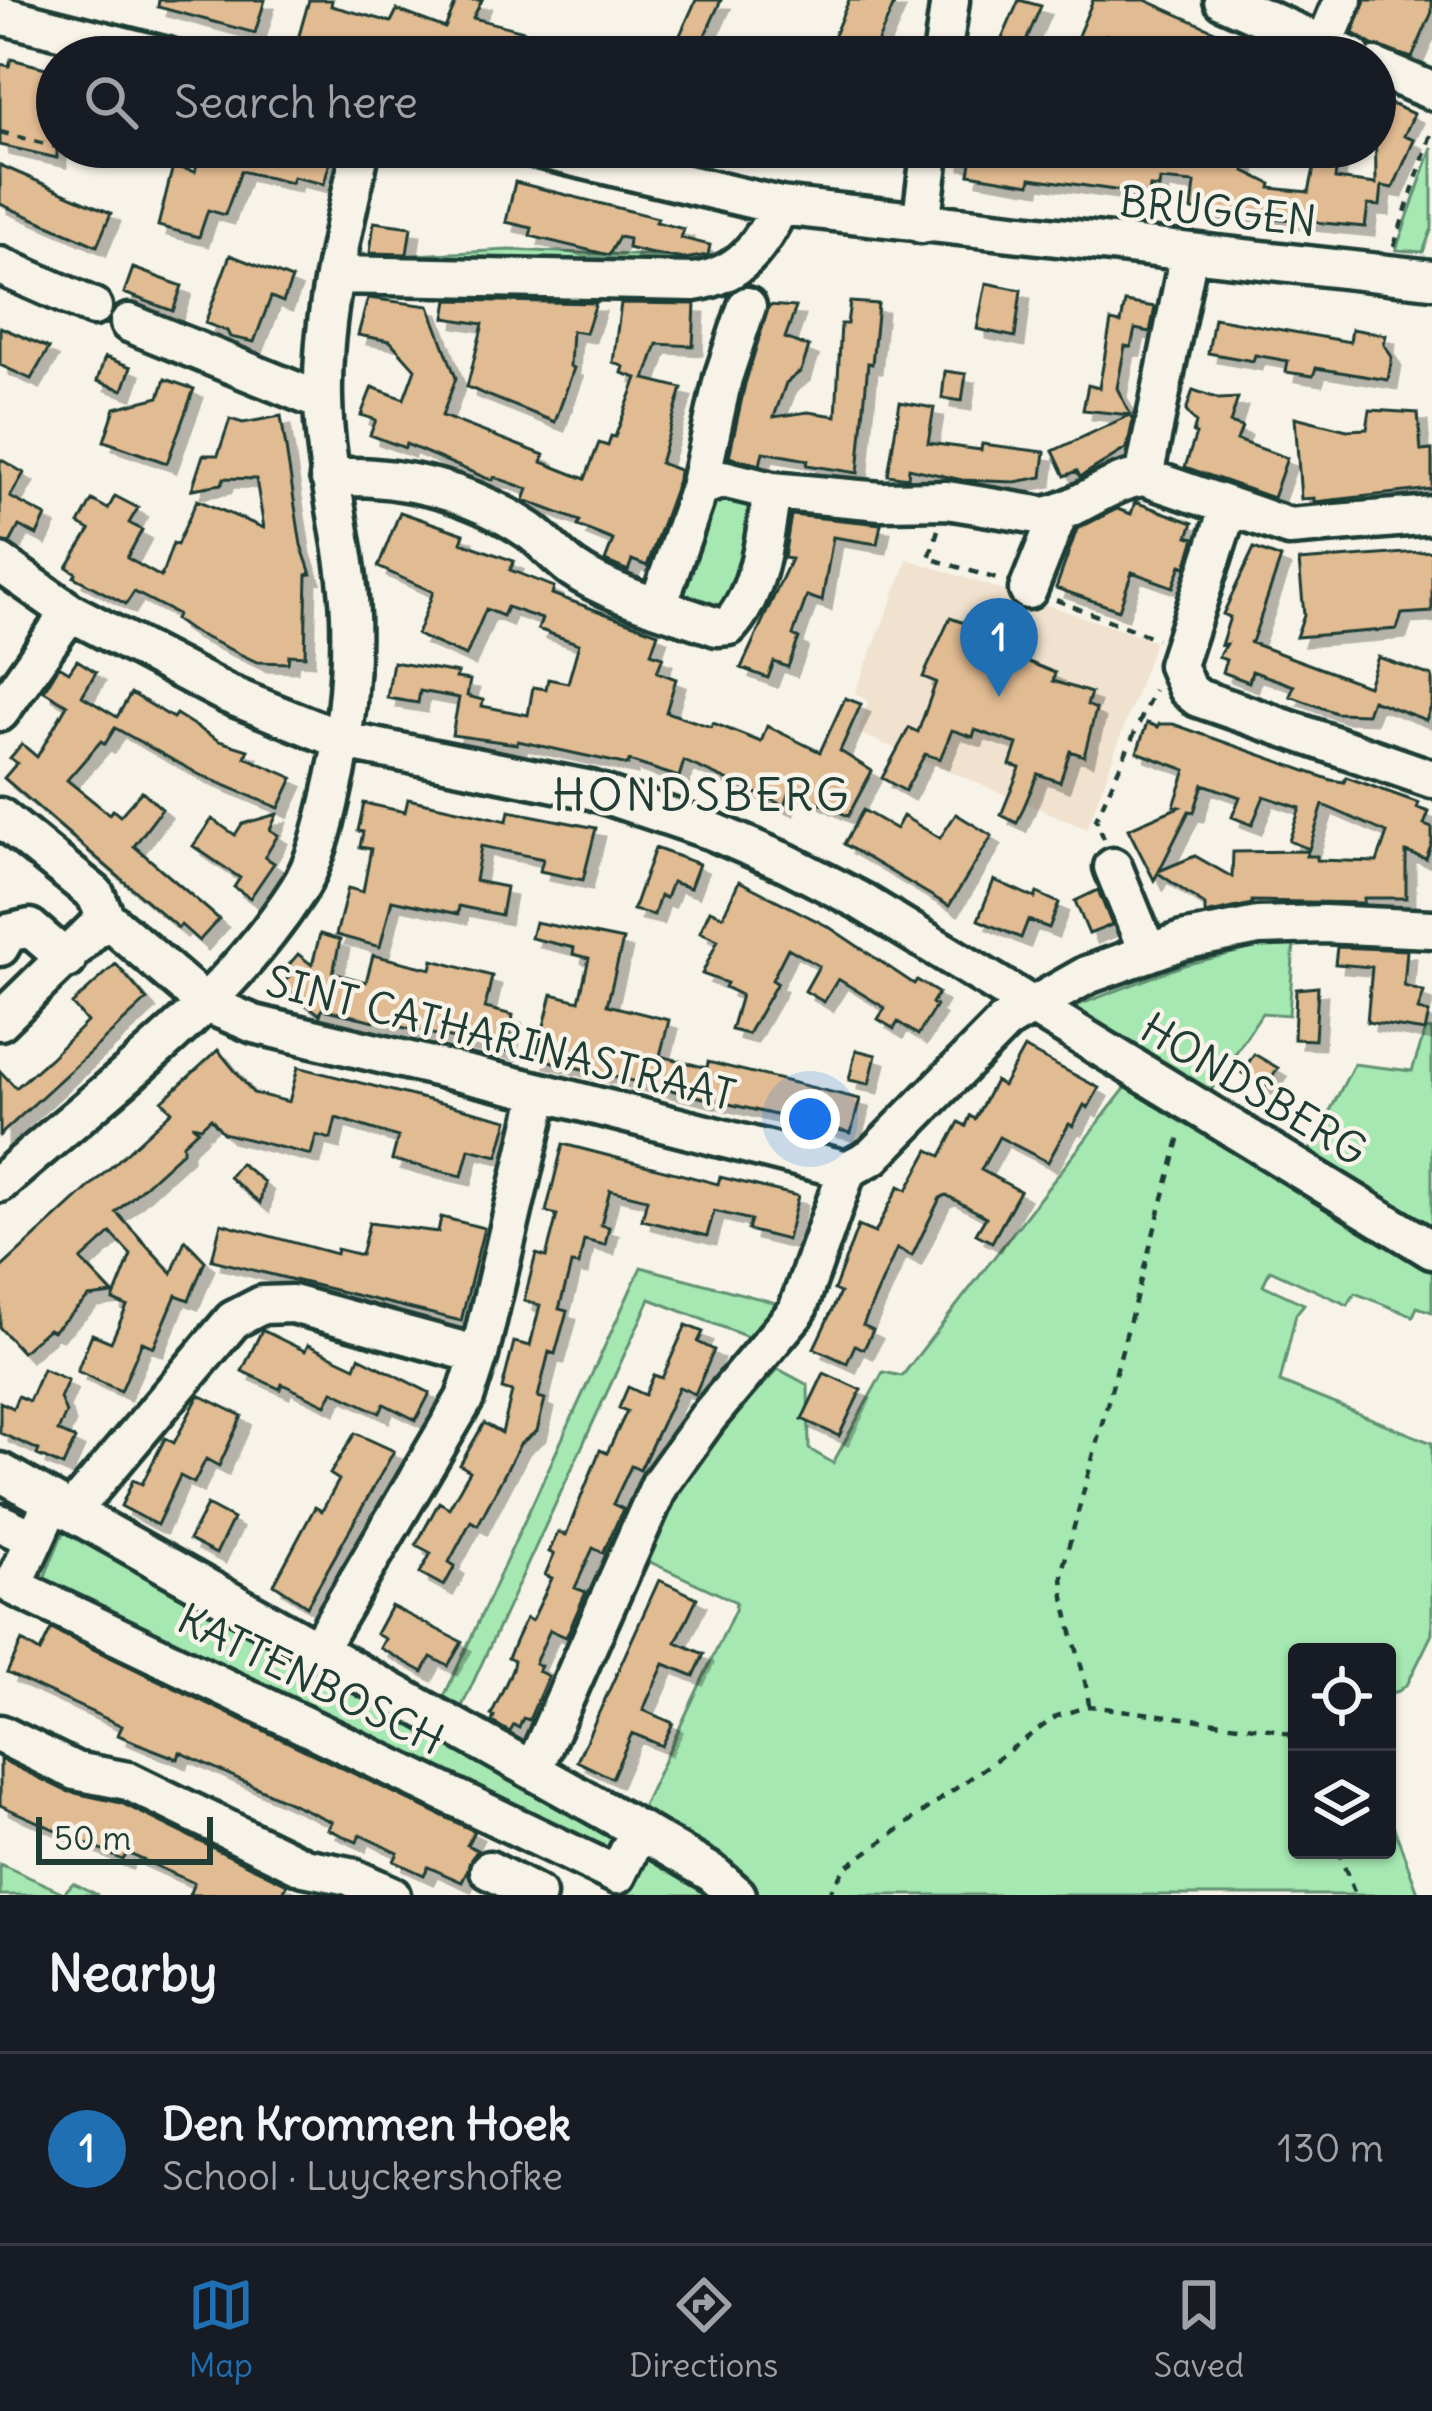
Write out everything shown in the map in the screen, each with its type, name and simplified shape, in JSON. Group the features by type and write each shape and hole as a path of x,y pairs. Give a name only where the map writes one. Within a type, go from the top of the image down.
{"street":[{"path":"946,36 950,0"},
{"path":"1223,0 1304,36"},
{"path":"1339,36 1343,0"},
{"path":"0,15 84,36"},
{"path":"1396,77 1432,92"},
{"path":"0,1183 205,1004 262,941 302,886 324,827 344,741 350,614 329,478 323,338 357,168"},
{"name":"BRUGGEN","path":"618,168 780,206 1432,279"},
{"path":"921,224 928,168"},
{"path":"334,275 694,282 722,278 753,252 780,206"},
{"path":"1144,477 1189,253"},
{"path":"0,266 93,307"},
{"path":"658,606 699,488 723,378 747,306"},
{"path":"129,323 323,403"},
{"path":"699,488 723,479 772,491 881,501 947,500 1044,516 1059,514 1124,479 1144,477 1289,527 1432,515"},
{"path":"329,478 411,481 489,506 534,534 573,569 717,627 729,626 738,616 761,558 772,491"},
{"path":"1229,506 1177,665 1186,688 1198,698 1432,779"},
{"path":"1028,590 1059,514"},
{"name":"HONDSBERG","path":"0,563 70,612 227,694 344,741 591,790 712,831 787,863 859,900 1432,1250"},
{"path":"0,712 70,612"},
{"name":"SINT CATHARINASTRAAT","path":"0,818 94,894 106,918 205,1004 254,1024 847,1170"},
{"path":"1113,867 1148,953"},
{"path":"0,1021 106,918"},
{"path":"533,1770 660,1484 708,1417 797,1311 847,1170 874,1156 1006,1021 1087,975 1182,941 1258,926 1432,929"},
{"path":"0,947 8,933 29,928 67,960"},
{"path":"318,1648 465,1398 542,1092"},
{"path":"64,1505 233,1320 262,1305 292,1304 479,1354"},
{"name":"KATTENBOSCH","path":"0,1472 639,1830 712,1873 737,1895"},
{"name":"KATTENBOSCH","path":"64,1505 34,1539 13,1586 612,1885 639,1830"},
{"path":"0,1523 34,1539"},
{"path":"0,1734 75,1771 128,1781 304,1867 349,1876 391,1895"},
{"path":"489,1870 537,1895"}],"path":[{"path":"1384,275 1432,131"},
{"path":"0,132 36,141"},
{"path":"947,500 929,558 1160,640"},
{"path":"1113,867 1096,819 1154,693 1156,676"},
{"path":"1089,1706 1085,1668 1062,1603 1062,1571 1192,1104"},
{"path":"829,1895 845,1868 1057,1716 1089,1706 1288,1734"},
{"path":"1341,1859 1355,1895"}],"shaded area":[{"path":"908,559 1155,641 1087,829 858,733 868,701 855,693"}],"green space":[{"path":"1432,147 1432,228 1423,252 1396,250"},
{"path":"509,250 679,257 688,275 368,265 349,253 396,256"},
{"path":"738,493 757,507 732,613 686,603 681,584 708,506 716,497"},
{"path":"1294,942 1289,1015 1262,1013 1206,1098 1065,1010 1184,965"},
{"path":"1426,1029 1432,1030 1432,1236 1306,1158 1354,1064 1412,1071"},
{"path":"1130,1082 1432,1268 1432,1312 1417,1307 1413,1316 1355,1293 1348,1305 1270,1270 1263,1285 1304,1304 1296,1314 1280,1382 1432,1443 1432,1634 1408,1683 1396,1692 1396,1643 1288,1643 1288,1859 1396,1859 1396,1833 1419,1895 750,1895 639,1814 735,1610 736,1602 646,1560 691,1467 778,1369 808,1385 809,1449 833,1463 883,1372 902,1376"},
{"path":"641,1267 791,1307 771,1346 650,1299 459,1713 441,1703"},
{"path":"67,1523 617,1831 607,1852 45,1584"},
{"path":"644,1846 717,1895 622,1895"},
{"path":"0,1864 64,1893 73,1883 98,1895 0,1895"}],"building":[{"path":"159,0 265,0 255,33 158,7"},
{"path":"309,0 332,0 331,6 391,22 397,10 445,28 457,0 482,0 473,18 524,31 522,36 299,36"},
{"path":"696,0 721,0 705,36 680,36"},
{"path":"849,0 896,0 880,36 834,36"},
{"path":"1019,0 1041,6 1028,36 1003,36"},
{"path":"1093,0 1145,0 1226,36 1107,35 1078,36"},
{"path":"1365,0 1432,0 1432,12 1412,58 1396,53 1396,36 1353,33"},
{"path":"11,59 36,66 36,153 0,145 0,64 9,66"},
{"path":"1396,106 1414,114 1404,136 1414,140 1393,188 1382,186 1380,206 1368,205 1365,227 1192,210 1195,183 1160,180 1159,188 1150,187 1149,195 969,174 970,168 1245,168 1271,184 1270,188 1309,192 1314,168 1336,168 1335,179 1376,184 1376,168 1396,168"},
{"path":"0,165 111,213 97,246 0,204"},
{"path":"172,168 195,172 196,168 328,168 324,184 293,177 291,183 241,171 225,215 208,210 199,237 158,226"},
{"path":"515,182 658,218 656,222 684,229 681,238 710,245 708,255 684,259 648,253 628,248 629,239 619,237 609,255 530,236 532,228 506,222"},
{"path":"374,222 411,227 407,254 370,253"},
{"path":"230,255 292,279 283,302 271,297 254,342 230,337 227,331 205,323"},
{"path":"133,268 182,286 173,311 124,293"},
{"path":"986,283 1021,290 1015,337 977,329"},
{"path":"368,298 429,306 456,378 442,416 544,455 542,462 585,479 599,443 608,446 611,436 615,437 637,378 622,373 624,367 613,362 621,303 695,304 693,346 657,344 645,379 682,388 660,463 679,470 678,480 647,566 632,560 628,571 605,561 613,540 578,526 580,521 524,500 528,489 370,435 376,420 361,415 372,387 404,399 415,369 390,341 358,335"},
{"path":"448,300 596,303 586,333 572,331 570,366 574,368 555,422 467,387 483,324 445,318"},
{"path":"850,302 878,304 858,473 763,452 760,465 729,457 769,305 796,307 785,338 809,347 801,371 786,383 774,417 808,412 836,416 841,324 847,324"},
{"path":"1125,302 1155,307 1150,332 1135,329 1131,347 1125,346 1117,388 1133,420 1127,448 1080,477 1077,471 1065,476 1053,451 1130,415 1083,410 1088,385 1099,388 1111,321 1121,323"},
{"path":"1214,318 1350,342 1352,329 1386,335 1384,345 1392,357 1388,380 1316,368 1313,376 1286,372 1288,361 1208,353"},
{"path":"0,327 49,348 31,379 0,365"},
{"path":"105,357 131,367 123,390 97,381"},
{"path":"945,371 966,374 962,401 942,398"},
{"path":"165,379 194,389 167,463 104,441 115,408 159,397"},
{"path":"1193,390 1219,399 1238,398 1230,423 1242,427 1237,440 1287,458 1273,498 1185,467 1196,434 1196,423 1186,411"},
{"path":"900,402 934,408 928,443 1045,452 1042,477 1015,482 962,480 909,468 908,478 888,475"},
{"path":"1370,410 1418,413 1421,451 1432,450 1432,489 1314,502 1314,498 1301,499 1295,417 1347,430 1367,429"},
{"path":"281,416 301,545 311,574 307,575 305,656 289,655 288,663 257,662 189,630 175,620 177,614 134,592 126,604 74,577 76,573 67,567 90,530 79,524 92,500 108,509 115,496 138,508 129,523 142,530 127,558 161,577 197,500 264,528 256,479 224,478 222,484 192,489 203,455 218,455 230,419 243,423"},
{"path":"0,459 24,473 10,497 46,516 37,535 19,526 10,543 0,541"},
{"path":"1135,502 1193,523 1188,536 1195,538 1186,567 1181,565 1173,587 1132,572 1119,610 1056,588 1077,529 1117,509 1131,514"},
{"path":"400,512 464,534 461,542 514,561 510,570 554,587 552,594 658,633 651,653 663,657 657,672 676,679 666,712 711,727 713,723 761,742 767,726 820,752 845,698 861,704 840,751 872,771 848,816 791,789 785,806 684,761 679,777 629,761 628,765 518,741 452,735 459,698 420,691 418,703 387,698 393,662 458,673 456,678 470,680 467,696 483,700 482,706 528,715 533,687 546,689 548,679 568,683 579,644 538,629 542,619 507,607 503,616 486,609 466,656 417,635 433,592 378,567"},
{"path":"791,515 881,524 877,544 833,537 822,601 807,596 788,667 774,662 768,678 741,668 791,559 784,558"},
{"path":"1254,548 1281,558 1249,642 1368,686 1378,657 1432,676 1432,704 1426,720 1372,700 1367,714 1336,713 1290,696 1294,686 1252,671 1249,682 1222,672 1226,660 1218,657 1226,644 1221,645 1230,617 1223,614"},
{"path":"1432,551 1432,612 1402,614 1397,629 1296,637 1304,615 1299,561"},
{"path":"950,618 987,631 983,643 1055,673 1053,681 1091,693 1087,705 1096,709 1084,756 1070,751 1060,782 1038,774 1017,823 1001,815 1020,768 1010,765 1017,744 975,730 973,737 952,730 940,759 925,754 905,791 882,778 909,728 918,732 936,682 923,677"},
{"path":"77,660 96,672 82,696 117,717 131,693 219,741 248,750 245,757 293,778 279,808 200,775 115,728 67,780 109,814 113,810 120,816 142,791 162,809 134,846 219,919 199,941 4,778 17,763 10,758 22,744 37,757 67,705 44,691 59,666 69,672"},
{"path":"1147,723 1173,724 1331,780 1344,782 1346,777 1419,803 1417,808 1429,812 1424,825 1432,828 1432,843 1426,859 1406,852 1406,898 1364,898 1364,903 1252,901 1205,914 1205,905 1158,873 1154,880 1128,829 1179,807 1174,806 1186,770 1137,752","holes":["1203,784 1240,797 1232,817 1252,825 1264,796 1300,808 1289,841 1309,849 1323,805 1387,833 1377,862 1317,860 1317,856 1306,856 1308,851 1233,852 1232,877 1195,856 1159,871 1189,811 1194,812"]},
{"path":"408,799 507,821 509,811 596,828 583,880 540,871 543,859 481,846 475,881 506,887 501,915 459,906 458,914 392,900 380,947 336,935 348,888 363,892 371,849 360,847 364,803 405,812"},
{"path":"863,810 896,829 903,816 940,838 956,814 992,836 949,906 844,844"},
{"path":"277,814 270,830 278,835 265,857 274,863 250,898 234,887 240,878 193,846 212,819 235,835 242,824"},
{"path":"655,848 699,864 690,888 672,882 666,898 660,896 654,915 633,910"},
{"path":"994,880 1059,903 1049,928 1028,920 1021,938 978,920"},
{"path":"739,881 829,927 914,984 917,980 938,993 932,1003 936,1006 918,1035 898,1022 894,1029 878,1019 885,1008 838,979 824,1002 805,991 819,966 788,948 772,980 777,983 748,1034 731,1030 741,995 725,987 727,983 702,974 718,940 700,932 710,910 723,916"},
{"path":"1098,890 1112,925 1089,934 1075,901"},
{"path":"535,922 623,940 607,1005 669,1020 660,1056 707,1068 708,1062 860,1099 851,1133 536,1058 552,994 579,1001 589,958 573,954 574,948 531,938"},
{"path":"320,934 340,940 333,973 366,982 373,955 431,969 433,960 492,976 485,1008 513,1015 507,1051 322,1009 320,1015 282,985 292,973 286,968 298,954 312,965"},
{"path":"1337,947 1407,950 1404,986 1424,992 1418,1010 1429,1013 1425,1031 1367,1022 1372,967 1335,964"},
{"path":"116,964 147,1000 0,1135 0,1071 16,1088 49,1059 87,1022 72,1004"},
{"path":"1318,987 1315,1040 1294,1039 1296,989"},
{"path":"1024,1048 1099,1088 1088,1108 1084,1105 1073,1126 1069,1124 1048,1162 999,1137 981,1170 1020,1191 992,1242 976,1234 986,1217 946,1195 940,1198 912,1256 897,1248 863,1325 873,1330 864,1349 855,1345 847,1363 814,1348 840,1293 834,1290 858,1226 875,1233 899,1186 907,1190 929,1150 941,1156 959,1122 966,1126 970,1116 975,1119 995,1081 1003,1086"},
{"path":"218,1050 253,1093 289,1102 298,1067 508,1120 498,1156 469,1149 462,1176 392,1160 398,1137 336,1118 331,1139 316,1135 311,1155 223,1133 211,1118 201,1127 192,1125 198,1130 183,1144 183,1151 116,1212 172,1273 185,1240 205,1261 189,1300 176,1295 154,1347 142,1342 121,1391 77,1371 92,1334 111,1342 127,1306 113,1300 131,1255 111,1233 81,1260 113,1294 89,1297 22,1352 0,1328 0,1269 172,1111 162,1101"},
{"path":"856,1050 876,1055 869,1084 849,1080"},
{"path":"1254,1054 1278,1068 1266,1087 1242,1073"},
{"path":"563,1144 718,1184 720,1177 798,1196 787,1240 748,1230 751,1220 714,1211 707,1236 642,1220 647,1199 610,1190 601,1225 609,1227 605,1245 584,1240 579,1265 571,1264 559,1309 567,1311 555,1354 549,1352 538,1397 545,1399 537,1431 520,1444 478,1525 471,1521 449,1562 455,1566 444,1586 420,1573 431,1553 416,1545 439,1502 449,1508 470,1471 460,1465 484,1423 502,1433 512,1392 502,1389 514,1342 530,1346 540,1305 524,1301 536,1254 546,1257 557,1215 546,1212"},
{"path":"240,1163 264,1182 260,1203 229,1177"},
{"path":"441,1217 484,1228 461,1321 212,1260 221,1223 336,1254 337,1249 361,1255 369,1223 438,1232"},
{"path":"686,1325 703,1332 698,1342 714,1350 695,1394 679,1387 640,1470 631,1466 613,1504 623,1509 603,1553 593,1548 575,1588 586,1592 566,1637 550,1630 535,1663 548,1676 529,1720 523,1718 519,1728 514,1725 510,1732 492,1722 491,1715 512,1670 514,1661 508,1658 517,1637 526,1618 532,1621 552,1578 545,1575 554,1554 549,1552 558,1532 566,1535 600,1450 607,1453 627,1411 619,1408 628,1387 645,1395 654,1375 662,1378"},
{"path":"262,1330 305,1351 308,1345 355,1367 359,1357 430,1393 416,1420 384,1404 380,1413 333,1391 326,1405 282,1384 280,1389 242,1371"},
{"path":"43,1369 68,1380 60,1398 66,1413 58,1431 75,1439 63,1466 0,1433 0,1402 13,1408 18,1396 29,1401"},
{"path":"824,1373 861,1390 839,1436 802,1419"},
{"path":"199,1395 242,1416 219,1466 206,1459 194,1483 180,1476 157,1525 121,1506 133,1480 142,1484 165,1438 174,1443"},
{"path":"355,1433 394,1451 307,1606 274,1584 315,1507 322,1511 339,1480 330,1474"},
{"path":"207,1505 233,1519 216,1554 189,1540"},
{"path":"659,1580 697,1598 676,1642 704,1654 694,1676 664,1664 643,1710 673,1723 662,1746 632,1733 612,1778 577,1761"},
{"path":"391,1606 462,1642 448,1666 431,1657 423,1672 380,1648 385,1639 376,1634"},
{"path":"51,1629 474,1831 467,1845 477,1850 462,1882 428,1867 424,1875 413,1870 394,1861 398,1853 360,1835 357,1842 328,1829 332,1822 180,1752 178,1759 118,1735 122,1726 7,1673 22,1641 40,1652"},
{"path":"0,1759 66,1791 121,1803 287,1884 282,1895 189,1895 194,1883 127,1853 123,1860 0,1805"}],"place":[{"name":"Den Krommen Hoek","path":"999,697"}],"district":[{"name":"HONDSBERG","path":"702,795"}]}
